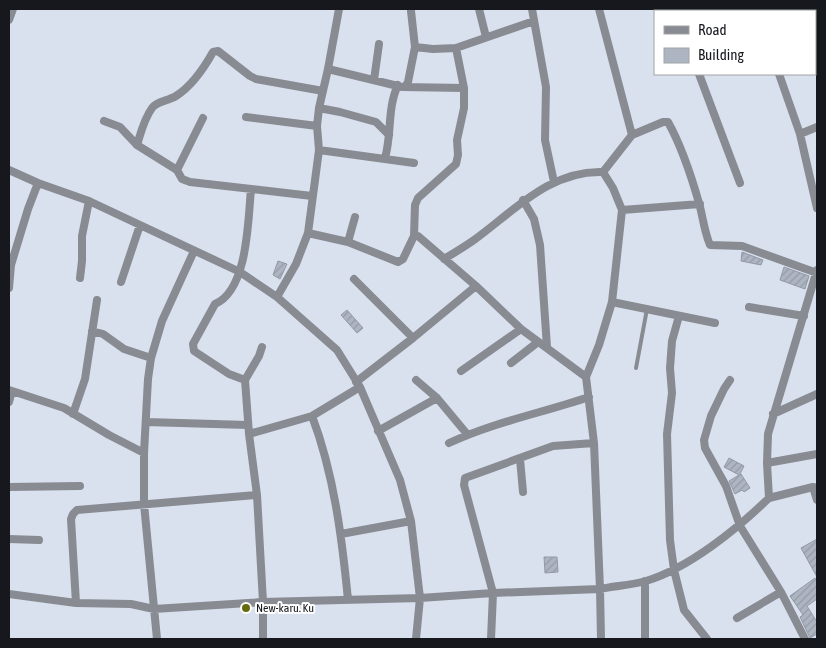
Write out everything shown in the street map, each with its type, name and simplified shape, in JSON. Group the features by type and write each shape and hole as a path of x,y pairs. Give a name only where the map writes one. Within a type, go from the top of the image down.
{"street":[{"path":"9,20 13,9"},
{"path":"277,297 296,264 308,234 319,150 317,126 319,108 339,9"},
{"path":"479,9 486,38"},
{"path":"532,9 546,87 545,140 554,182"},
{"path":"599,9 632,135"},
{"path":"385,158 389,140 386,125 392,98 408,82 415,47 411,11"},
{"path":"415,47 433,49 456,48 534,21"},
{"path":"374,80 379,44"},
{"path":"308,234 348,242 398,262 403,259 414,236 415,205 418,198 456,164 458,155 457,140 464,108 464,88 456,48"},
{"path":"138,144 144,123 153,106 174,97 188,87 213,52 218,51 256,79 323,90"},
{"path":"328,69 402,86 464,88"},
{"path":"699,75 740,183"},
{"path":"779,75 800,134 817,208"},
{"path":"319,108 386,125"},
{"path":"246,117 317,126"},
{"path":"177,170 203,118"},
{"path":"104,120 120,127 138,144 177,170 182,179 190,182 312,196"},
{"path":"603,172 632,135 663,122 668,122 680,145 700,204 706,236 710,245 742,246 817,272 768,434 769,498"},
{"path":"800,134 817,127"},
{"path":"319,150 414,163"},
{"path":"9,170 89,202 240,272 277,297 337,350 358,384 400,480 411,522 420,598 416,639"},
{"path":"444,259 473,241 523,200 554,182 588,172 603,172"},
{"path":"601,639 594,443 586,377 599,345 612,302 622,210 613,188 603,172"},
{"path":"9,288 11,265 38,183"},
{"path":"245,380 229,374 194,351 193,344 207,316 215,304 222,301 240,272 244,254 251,189"},
{"path":"523,200 534,219 540,245 547,347"},
{"path":"80,278 82,236 89,202"},
{"path":"622,210 700,204"},
{"path":"348,242 355,217"},
{"path":"121,282 140,225"},
{"path":"414,236 418,236 476,286 521,329 586,377"},
{"path":"157,639 144,504 144,453 148,379 151,358 162,321 194,251"},
{"path":"354,279 413,338"},
{"path":"249,434 312,416 358,384 476,286"},
{"path":"73,414 85,379 97,300"},
{"path":"612,302 715,323"},
{"path":"749,307 804,316"},
{"path":"678,316 672,340 670,368 672,392 667,434 670,540 674,570 684,610 706,639"},
{"path":"461,371 521,329"},
{"path":"92,331 104,334 124,349 151,358"},
{"path":"511,363 538,342"},
{"path":"262,347 260,356 245,380 248,425 257,495 263,602 263,639"},
{"path":"416,380 437,398 467,434"},
{"path":"730,380 711,416 704,440 705,448 726,486 740,526 781,592 806,639"},
{"path":"9,402 10,391 64,408 108,435 144,453"},
{"path":"773,414 817,394"},
{"path":"449,443 467,434 589,396"},
{"path":"378,431 437,398"},
{"path":"312,416 320,438 341,534 348,600"},
{"path":"146,422 248,425"},
{"path":"492,639 493,593 464,485 465,478 553,446 594,443"},
{"path":"767,463 817,454"},
{"path":"520,458 523,492"},
{"path":"9,487 80,486"},
{"path":"9,594 76,603 131,604 154,609 263,602 420,598 600,589 645,582 674,570 740,526 769,498 815,488 817,500"},
{"path":"76,603 71,519 77,510 257,495"},
{"path":"341,534 411,522"},
{"path":"9,539 39,540"},
{"path":"645,582 645,639"},
{"path":"737,618 781,592"}],"lane":[{"path":"636,368 647,309"}],"building":[{"path":"742,252 763,260 761,265 741,261"},
{"path":"278,261 287,264 280,279 273,275"},
{"path":"784,267 809,276 805,289 780,280"},
{"path":"347,310 363,328 357,333 341,315"},
{"path":"729,458 744,466 740,474 750,488 744,492 742,490 735,494 729,481 739,475 724,467"},
{"path":"817,539 817,577 801,548"},
{"path":"544,557 557,557 558,572 545,573"},
{"path":"815,578 817,581 817,599 807,606 817,622 817,634 810,638 800,617 803,615 790,596"}],"place":[{"name":"New-karu. Ku","path":"246,608"}]}
